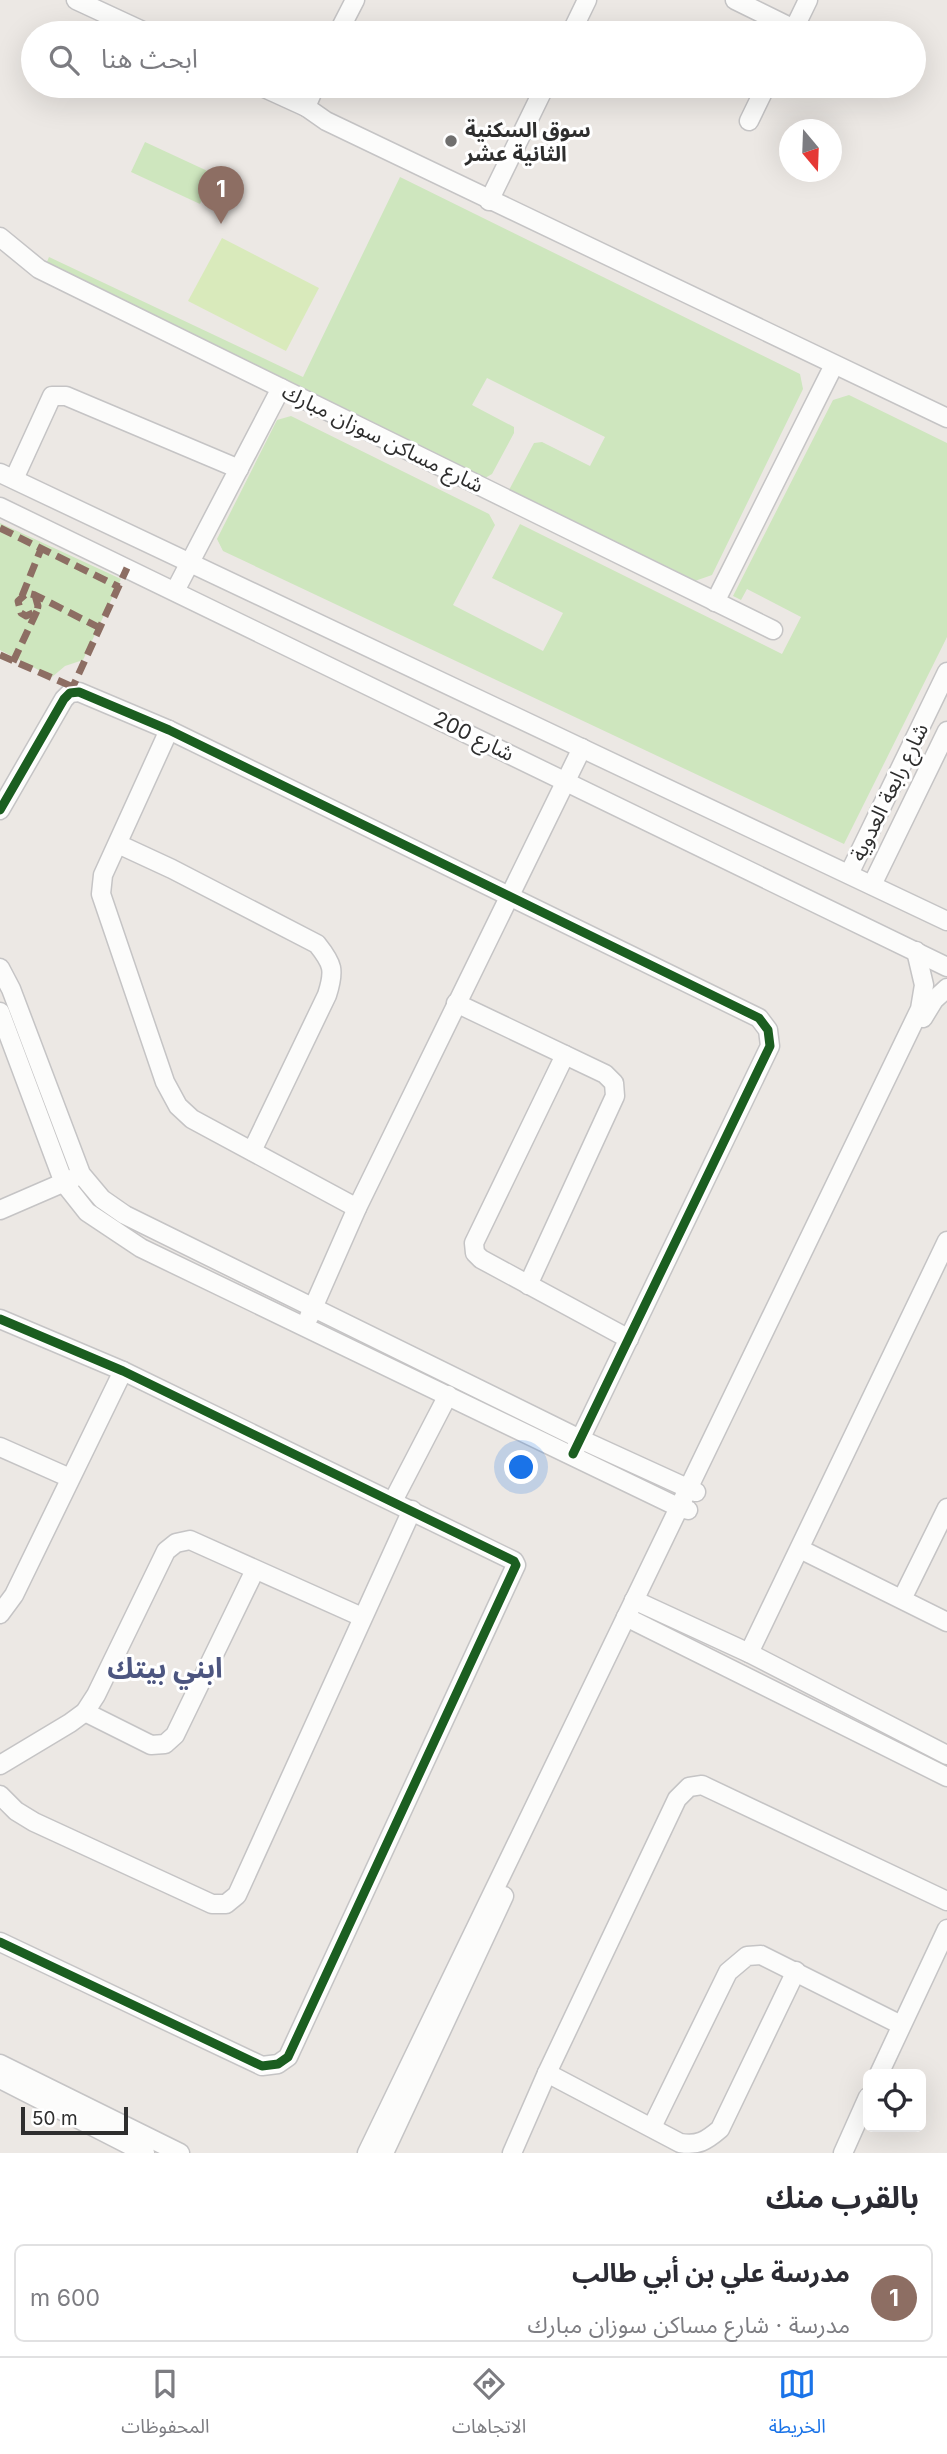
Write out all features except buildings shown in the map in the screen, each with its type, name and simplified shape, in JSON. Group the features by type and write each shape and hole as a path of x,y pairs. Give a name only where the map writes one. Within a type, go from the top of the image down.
{"street":[{"path":"76,0 121,21"},
{"path":"344,21 355,0"},
{"path":"577,21 587,0"},
{"path":"735,0 774,21"},
{"path":"798,21 808,0"},
{"path":"286,98 326,121 489,201 947,418"},
{"path":"306,107 310,98"},
{"path":"489,201 539,98"},
{"path":"749,121 760,98"},
{"name":"شارع مساكن سوزان مبارك","path":"0,237 39,269 773,630"},
{"path":"715,602 834,365"},
{"path":"175,591 281,388"},
{"path":"7,476 52,396 57,394 239,469"},
{"name":"شارع 200","path":"7,476 947,922"},
{"name":"شارع 200","path":"0,507 947,967"},
{"name":"شارع رابعة العدوية","path":"849,874 947,672"},
{"path":"0,810 64,699 70,693 79,692 169,730 759,1018 768,1030 770,1046 576,1447"},
{"path":"169,730 103,875 101,894 165,1082 178,1106 192,1119 357,1208"},
{"name":"شارع رابعة العدوية","path":"872,885 947,731"},
{"path":"304,1326 357,1208 582,748"},
{"path":"874,823 898,834"},
{"path":"118,844 317,944 331,961 333,978 327,995 252,1152"},
{"path":"384,2153 630,1618 920,1009 924,985 916,951"},
{"path":"0,968 11,989 81,1174 102,1199 124,1215 313,1308 576,1447 683,1508"},
{"path":"691,1490 926,1013 934,1000 947,988"},
{"path":"456,1003 605,1074 614,1083 615,1096 528,1285"},
{"path":"0,1012 64,1183 87,1212 141,1248 448,1395 691,1490"},
{"path":"565,1055 474,1243 475,1253 481,1259 629,1339"},
{"path":"0,1210 81,1174"},
{"path":"749,1653 947,1241"},
{"path":"0,1319 123,1371 412,1510 514,1561 516,1565 288,2057 278,2064 262,2066 0,1942"},
{"path":"0,1614 8,1605 123,1371"},
{"path":"393,1501 448,1395"},
{"path":"0,1447 70,1478"},
{"path":"902,1599 947,1508"},
{"path":"0,1796 16,1811 34,1822 212,1904 226,1904 237,1895 412,1510"},
{"path":"0,1765 85,1712 96,1695 166,1550 176,1542 190,1540 362,1617"},
{"path":"800,1549 947,1622"},
{"path":"85,1712 151,1745 165,1744 175,1735 256,1570"},
{"path":"638,1601 749,1653 947,1755"},
{"path":"630,1618 947,1777"},
{"path":"367,2153 630,1618"},
{"path":"512,2153 677,1799 689,1787 702,1785 947,1902"},
{"path":"881,2069 947,1929"},
{"path":"652,2127 728,1972 747,1956 761,1955 901,2025"},
{"path":"547,2073 680,2143 694,2145 708,2140 720,2129 796,1971"},
{"path":"0,2064 180,2153"},
{"path":"0,2079 145,2153"},
{"path":"843,2153 863,2108"}],"green space":[{"path":"145,142 214,174 200,204 131,172"},
{"path":"400,177 800,374 803,389 712,575 692,582 509,490 534,443 542,442 590,466 605,437 487,378 472,405 514,427 514,433 492,474 485,478 44,269 49,257 303,377"},
{"path":"222,238 319,288 286,351 188,301"},
{"path":"849,395 947,443 947,637 844,844 223,551 217,539 277,420 291,416 489,514 495,525 453,605 543,651 563,613 492,578 520,524 782,654 801,617 747,589 741,600 733,596 833,400"},
{"path":"0,523 121,579 83,660 65,666 52,677 0,650"}],"marked path":[{"path":"0,528 119,587"},
{"path":"22,596 41,549"},
{"path":"70,693 127,568"},
{"path":"35,595 37,611 26,616 21,613 18,601 27,593 35,595 100,628"},
{"path":"13,662 37,611"},
{"path":"0,655 73,687"}],"cycle path":[{"path":"0,810 64,699 70,693 79,692 169,730 759,1018 768,1030 770,1046 573,1454"},
{"path":"0,1319 123,1371 514,1561 516,1565 288,2057 278,2064 262,2066 0,1942"}],"place":[{"name":"سوق السكنية الثانية عشر","path":"451,141"},
{"name":"مدرسة علي بن أبي طالب","path":"221,224"}],"district":[{"name":"ابني بيتك","path":"165,1668"}]}
